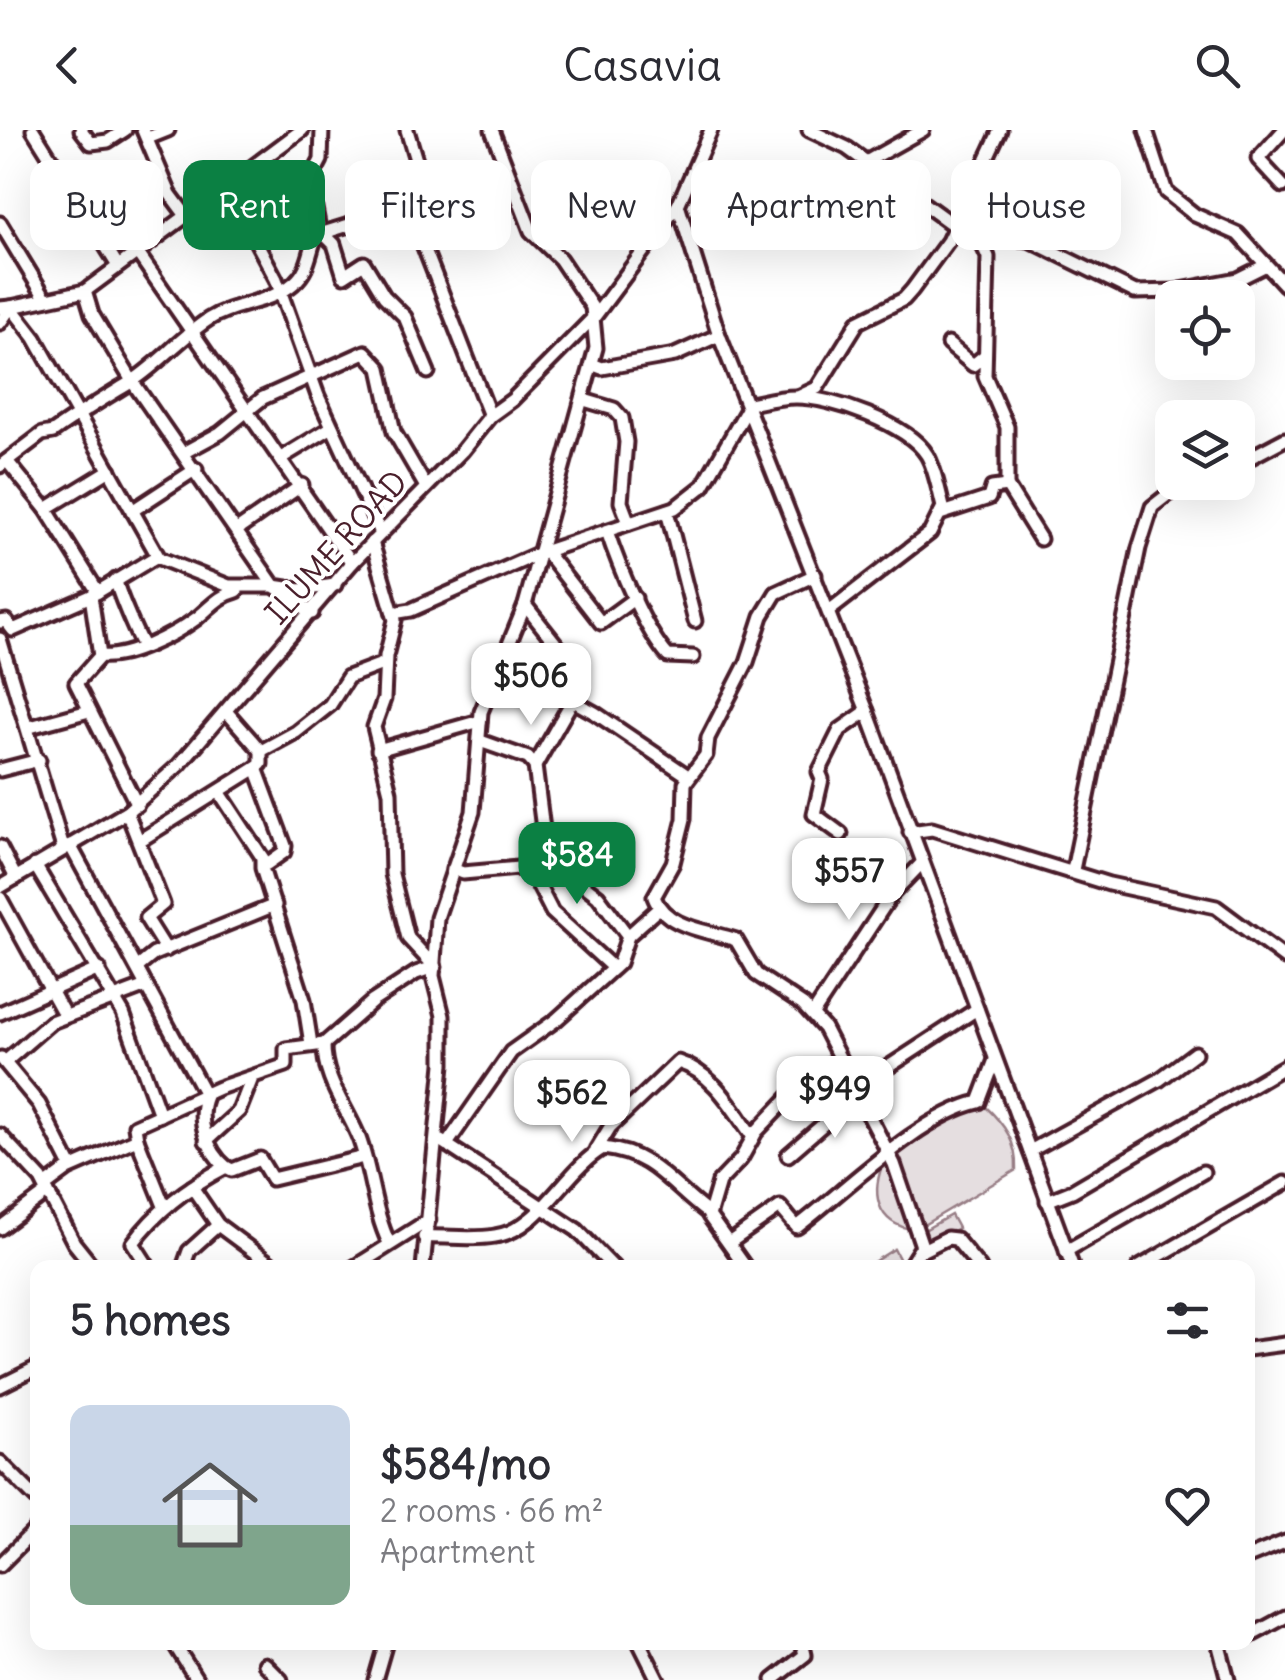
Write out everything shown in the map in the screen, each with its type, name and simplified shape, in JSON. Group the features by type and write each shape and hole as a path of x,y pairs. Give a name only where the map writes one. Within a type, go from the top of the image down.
{"street":[{"path":"33,130 118,266"},
{"path":"81,130 89,142 102,143 126,130"},
{"path":"168,130 145,134 170,194 183,212"},
{"path":"262,160 302,130"},
{"path":"321,160 322,130"},
{"path":"407,130 416,160"},
{"path":"424,1260 424,1237 442,1142 444,1038 433,968 437,918 472,812 480,721 543,552 594,365 595,316 560,260 530,231 492,130"},
{"name":"ILUME ROAD","path":"0,887 132,809 180,766 352,563 490,416 512,400 595,316 678,204 711,130"},
{"path":"809,130 829,134 863,160"},
{"path":"870,160 922,130"},
{"path":"985,160 1000,130"},
{"path":"1146,130 1166,192 1195,214 1238,234 1285,285"},
{"path":"1284,130 1258,159 1284,186"},
{"path":"678,204 720,334 867,711 1070,1260"},
{"path":"5,308 84,291 183,220"},
{"path":"0,223 46,300"},
{"path":"750,404 798,397 817,388 858,322 908,296 948,242 951,231"},
{"path":"325,235 334,244 344,276 364,262 384,296 405,316 428,372"},
{"path":"259,250 280,293 376,538 395,620 385,663 384,698 374,727 390,792 390,860 404,928 433,968"},
{"path":"166,950 146,918 163,903 138,841 132,809 76,683 100,656 94,594 46,509 4,464 132,381 194,331 236,305 280,293 307,268 309,250"},
{"path":"425,250 490,416"},
{"path":"985,250 988,257 985,376 1008,427 1008,486 1040,539"},
{"path":"1050,250 1141,294 1238,279 1266,266"},
{"path":"139,255 302,485 352,563"},
{"path":"84,291 92,314 132,381 274,586 312,613"},
{"path":"0,323 5,308"},
{"path":"5,308 35,338 157,556 229,586 300,590 335,585"},
{"path":"594,365 602,368 675,355 720,334"},
{"path":"948,344 973,364 984,356"},
{"path":"183,453 220,433 278,390 365,352 372,355 380,368 394,432 426,487"},
{"path":"798,397 830,402 881,420 920,448 930,462 942,513 930,533 829,611"},
{"path":"584,400 614,409 622,418 626,442 621,502 629,523"},
{"path":"392,612 411,610 543,552 666,511 703,486 750,404"},
{"path":"281,458 332,427"},
{"path":"1255,455 1285,439"},
{"path":"132,511 196,469"},
{"path":"46,509 110,470"},
{"path":"237,530 302,485"},
{"path":"942,513 971,506 989,498 992,488 1008,486"},
{"path":"1072,870 1139,548 1152,507 1161,500"},
{"path":"666,511 695,620"},
{"path":"607,531 620,572 664,653 693,657"},
{"path":"543,552 601,623 635,598"},
{"path":"0,622 6,621 14,630 94,594 157,556"},
{"path":"815,575 782,590 769,604 747,662 708,738 706,755 688,776 684,819 673,864 656,887 659,908 677,923 736,940 762,979 813,1014 888,1153 922,1241 920,1252"},
{"path":"116,580 118,597 128,607 143,646"},
{"path":"100,656 126,656 183,626 226,594 254,586"},
{"path":"525,605 567,658 546,686"},
{"path":"0,639 5,666 30,727 66,846 138,966 206,1096"},
{"path":"503,662 571,704 595,713 656,759 688,776"},
{"path":"261,752 296,732 330,704 348,677 385,663"},
{"path":"535,766 571,704"},
{"path":"30,727 89,711"},
{"path":"138,841 262,764 261,752 226,711"},
{"path":"841,834 814,814 822,780 818,772 840,730 867,711"},
{"path":"378,750 480,721"},
{"path":"480,741 528,758 535,766 544,837 576,878 598,896 628,936"},
{"path":"0,770 39,760"},
{"path":"256,768 285,846 284,852 267,864"},
{"path":"220,793 267,864"},
{"path":"910,832 932,830 1110,884 1227,912 1285,958"},
{"path":"576,878 600,845"},
{"path":"0,847 16,878"},
{"path":"267,864 262,858 318,1044 364,1157 377,1217 390,1243"},
{"path":"813,1014 892,894 922,863"},
{"path":"35,864 116,1000 160,1115"},
{"path":"452,869 463,872 529,867 552,912 612,968"},
{"path":"0,898 64,1016"},
{"path":"138,966 166,950 275,905"},
{"path":"442,1142 510,1052 556,1020 620,963 628,936 659,908"},
{"path":"164,1206 134,1126 286,1066 286,1049 318,1044 372,1000 416,972 433,968"},
{"path":"0,1013 99,969"},
{"path":"71,1167 40,1104 2,1059 64,1016 146,986"},
{"path":"788,1154 854,1093 977,1009"},
{"path":"1030,1152 1159,1080 1195,1053"},
{"path":"708,1213 719,1182 741,1159 753,1137 795,1090 838,1058"},
{"path":"729,1243 780,1207 798,1226 888,1153 982,1100 996,1060"},
{"path":"424,1237 496,1236 524,1223 593,1154 610,1127 678,1062 695,1067 713,1083 753,1137"},
{"path":"1047,1201 1072,1192 1285,1066"},
{"path":"206,1141 239,1111 252,1078"},
{"path":"206,1096 202,1105 206,1141 232,1170 260,1159 272,1179 364,1157"},
{"path":"0,1134 46,1189 74,1243 88,1260"},
{"path":"0,1228 71,1167 137,1139"},
{"path":"442,1142 578,1230 606,1260"},
{"path":"593,1154 603,1148 631,1153 678,1183 708,1213 739,1260"},
{"path":"143,1260 133,1243 164,1206 226,1167"},
{"path":"1066,1250 1203,1172"},
{"path":"1152,1260 1285,1184"},
{"path":"192,1188 218,1225 265,1260"},
{"path":"365,1260 429,1220"},
{"path":"186,1260 189,1251 218,1225"},
{"path":"914,1260 920,1252 947,1238 956,1239 973,1260"},
{"path":"1255,1348 1285,1344"},
{"path":"0,1386 30,1371"},
{"path":"0,1462 30,1492"},
{"path":"0,1565 30,1535"},
{"path":"1255,1554 1285,1542"},
{"path":"1255,1633 1285,1617"},
{"path":"178,1650 198,1680"},
{"path":"375,1680 384,1650"},
{"path":"643,1650 658,1680"},
{"path":"774,1680 806,1656 805,1650"},
{"path":"1220,1650 1228,1680"},
{"path":"265,1664 282,1680"}],"shaded area":[{"path":"975,1106 985,1106 1004,1127 1012,1142 1016,1170 915,1230 891,1221 879,1205 877,1194 885,1159"},
{"path":"951,1215 958,1228 928,1245 921,1232"},
{"path":"894,1249 900,1260 877,1260"}]}
